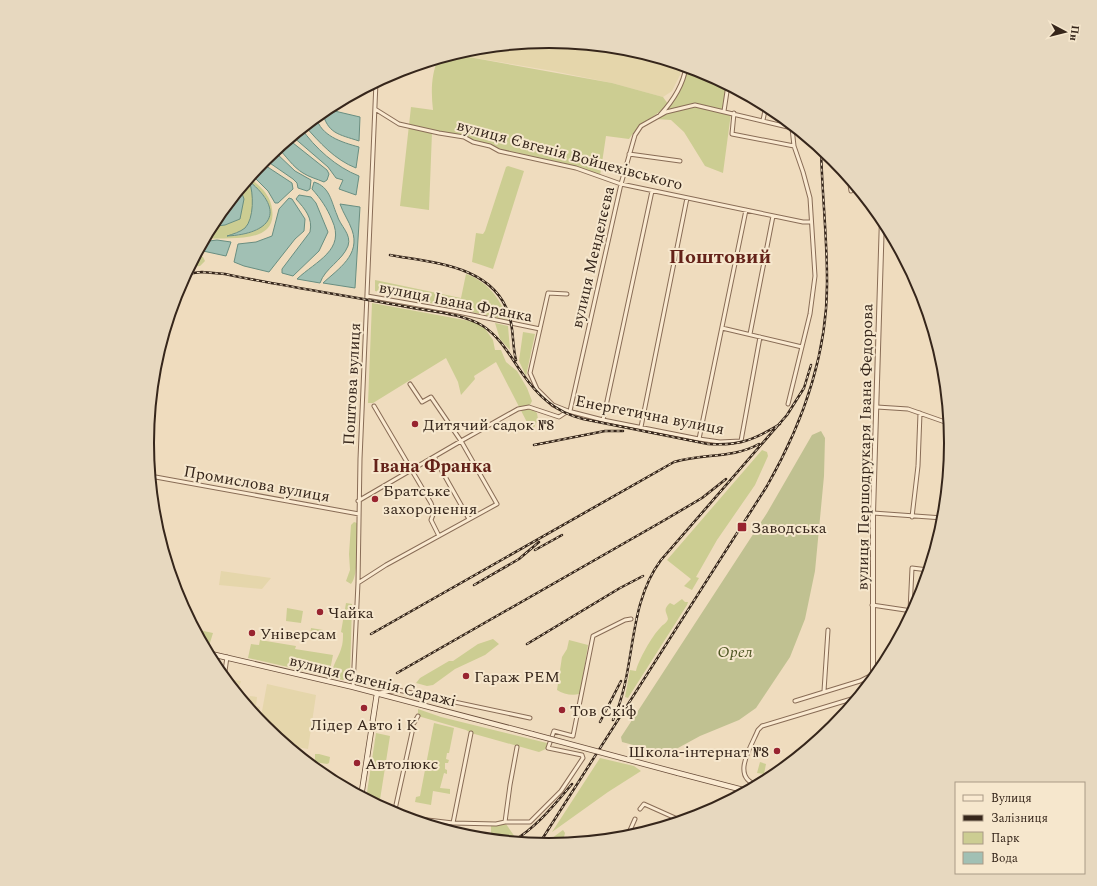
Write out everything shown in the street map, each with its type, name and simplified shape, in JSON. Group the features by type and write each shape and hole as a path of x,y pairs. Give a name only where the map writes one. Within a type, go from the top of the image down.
{"main road":[{"name":"вулиця Євгенія Саражі","path":"215,655 377,693 739,789"},
{"path":"362,791 377,693"}],"street":[{"path":"656,119 672,102 684,72"},
{"name":"Поштова вулиця","path":"353,687 358,583 358,501 376,88"},
{"path":"724,111 727,91"},
{"path":"656,119 666,112 695,106 734,113 783,125"},
{"name":"вулиця Євгенія Войцехівського","path":"375,109 399,124 464,137 473,142 490,146 506,153 576,168 621,184 803,222 810,222"},
{"path":"734,113 732,134 794,146"},
{"path":"763,120 765,113"},
{"name":"вулиця Менделєєва","path":"569,411 629,154 635,135 641,126 656,119"},
{"path":"788,404 810,314 815,276 810,222 810,198 794,146 793,133"},
{"path":"629,154 680,161"},
{"path":"603,420 652,191"},
{"path":"641,427 687,198"},
{"path":"699,439 746,210"},
{"path":"750,334 774,216"},
{"name":"вулиця Першодрукаря Івана Федорова","path":"873,668 873,513 882,231"},
{"name":"Енергетична вулиця","path":"567,294 548,293 531,366 531,377 538,389 553,405 603,420 699,439 720,442 741,441 760,337"},
{"name":"вулиця Івана Франка","path":"367,296 540,329"},
{"path":"722,328 802,347"},
{"path":"358,583 497,504 461,441 431,397 422,402 410,384"},
{"path":"374,406 431,503 434,512 431,520 439,536"},
{"path":"877,407 892,406 920,413 943,421"},
{"path":"358,501 518,409 529,407 559,416 569,411"},
{"path":"912,517 918,466 920,413"},
{"path":"434,457 469,519"},
{"name":"Промислова вулиця","path":"155,477 359,514"},
{"path":"873,513 936,518"},
{"path":"911,598 912,568 923,569"},
{"path":"872,605 906,610"},
{"path":"428,819 496,824 505,822 530,822 560,791 583,758 582,755 548,748 554,731 573,736 593,636 625,620 631,619"},
{"path":"824,692 828,630"},
{"path":"225,669 227,657"},
{"path":"795,701 864,681"},
{"path":"377,693 398,690 530,718"},
{"path":"751,782 745,778 743,772 746,757 758,730 762,726 847,700"},
{"path":"414,723 418,716"},
{"path":"395,807 413,728"},
{"path":"453,822 471,733"},
{"path":"505,822 517,747"},
{"path":"640,809 644,804 674,817"},
{"path":"631,829 635,819"}],"shaded area":[{"path":"523,49 574,49 600,51 651,61 680,71 672,91 663,97 612,83 553,71 468,57 497,51"},
{"path":"221,571 271,578 262,589 219,585"},
{"path":"233,680 241,681 239,688"},
{"path":"267,684 316,695 308,749 297,747 262,714"},
{"path":"250,696 257,697 256,706 260,707 259,711 249,699"}],"green space":[{"path":"467,57 612,83 663,97 668,104 643,124 629,139 606,136 600,176 586,171 499,151 490,146 473,142 464,137 432,132 429,210 400,206 411,107 433,110 432,84 436,65 446,61"},
{"path":"684,72 727,91 724,111 731,113 723,173 705,166 684,132 671,120 656,119 678,90"},
{"path":"508,166 524,171 493,269 472,262 476,233 483,234 485,231 506,167"},
{"path":"253,181 261,187 270,200 272,221 267,229 260,234 250,237 210,239 219,226 240,219 243,194 251,185 252,207 250,220 244,229 229,236 255,231 263,226 268,219 270,211 268,202 261,192 252,183"},
{"path":"200,256 203,257 205,261 200,266 195,266"},
{"path":"466,274 481,281 487,286 497,298 508,320 375,291 375,280 461,298"},
{"path":"372,303 481,323 493,340 495,350 501,350 506,362 517,371 527,388 532,401 529,407 537,413 538,419 532,432 496,362 474,376 475,379 461,395 458,382 446,358 373,403 368,403"},
{"path":"495,323 508,326 510,350 500,339"},
{"path":"523,332 535,334 526,376 519,361"},
{"name":"Орел","path":"821,431 825,438 824,476 815,571 805,619 790,657 756,708 739,720 700,736 667,754 622,742 621,737 767,513 812,435"},
{"path":"762,450 767,452 768,456 755,485 717,540 696,577 699,578 692,590 684,586 691,579 667,560"},
{"path":"354,522 357,523 357,555 354,580 351,584 346,581 350,570 349,554 351,525"},
{"path":"682,599 685,602 688,602 687,605 628,698 625,697 630,670 636,671 639,661 649,642 668,619 666,607 670,603 674,605"},
{"path":"346,603 352,604 350,676 343,680 333,678 332,674 333,667 342,645 343,633 341,632"},
{"path":"287,608 303,611 301,623 286,621"},
{"path":"311,628 323,630 321,637 310,635"},
{"path":"201,630 213,633 209,645"},
{"path":"493,639 499,644 485,655 455,669 433,685 427,686 416,683 420,678 449,661 453,661 478,644"},
{"path":"260,640 296,646 295,649 333,655 329,675 327,676 248,658 251,644 259,645"},
{"path":"569,640 588,645 581,689 579,694 576,695 562,693 557,690 562,657 567,649"},
{"path":"418,709 441,717 547,743 548,748 539,752 471,733 466,730 418,716"},
{"path":"434,723 454,728 449,753 447,753 446,759 449,760 448,763 445,763 447,774 444,773 440,788 450,789 450,794 433,791 431,805 415,802 416,797 420,796"},
{"path":"376,733 390,736 380,800 367,793"},
{"path":"315,754 330,757 329,763 327,764 315,761"},
{"path":"600,758 634,766 641,771 608,792 552,832"},
{"path":"760,762 766,764 764,773 757,773"},
{"path":"506,824 515,836 491,834 491,826"},
{"path":"563,830 565,833 564,837 552,838"}],"water":[{"path":"335,111 360,117 359,141 335,132 324,119"},
{"path":"318,123 327,134 345,143 359,147 356,168 348,165 322,144 308,130"},
{"path":"305,133 319,150 334,162 342,168 359,176 356,195 339,189 343,180 336,178 328,167 296,140"},
{"path":"292,142 327,170 329,174 327,180 324,182 308,176 299,171 282,152"},
{"path":"278,155 295,171 311,180 310,189 307,191 298,188 297,183 270,163"},
{"path":"267,166 292,183 293,189 278,203 275,203 268,191 256,179"},
{"path":"314,182 324,187 327,191 338,219 347,234 349,242 342,256 326,273 320,283 297,279 327,254 335,239 335,230 332,220 324,204 312,189"},
{"path":"252,183 261,192 268,202 270,211 268,219 263,226 254,231 227,236 239,232 248,224 252,212"},
{"path":"242,194 244,199 240,219 219,226"},
{"path":"299,195 311,197 316,203 328,232 319,251 293,276 282,273 282,269 310,232 311,227 308,214 296,199"},
{"path":"289,198 292,199 305,219 304,231 295,239 269,272 234,262 238,244 256,242 272,236 279,209"},
{"path":"340,204 360,207 355,288 323,283 346,261 351,254 353,247 354,239 352,230"},
{"path":"217,240 231,242 226,256 203,251 209,241"}],"railway":[{"path":"543,838 767,486 792,437 811,386 818,360 826,306 827,263 821,158"},
{"path":"390,255 442,264 460,269 476,276 490,286 501,298 509,315 512,326 516,360"},
{"path":"192,273 202,272 225,274 440,312 467,319 483,326 495,336 534,389 541,396 564,412 583,419 708,444 729,444 746,441 780,424"},
{"path":"613,720 621,700 637,618 642,598 650,578 661,560 787,415 804,388 811,365"},
{"path":"534,445 605,431 623,431"},
{"path":"371,634 674,462 685,459 738,452 759,444"},
{"path":"397,673 663,521 702,498 726,479"},
{"path":"535,550 562,535"},
{"path":"474,585 519,559 539,542"},
{"path":"527,644 620,588 643,576"},
{"path":"600,722 621,681"},
{"path":"519,837 530,829 552,808 572,784"}],"place":[{"name":"Дитячий садок №8","path":"415,424"},
{"name":"Братське захоронення","path":"375,499"},
{"name":"Заводська","path":"742,527"},
{"name":"Чайка","path":"320,612"},
{"name":"Універсам","path":"252,633"},
{"name":"Гараж РЕМ","path":"466,676"},
{"name":"Лідер Авто і К","path":"364,708"},
{"name":"Тов Скіф","path":"562,710"},
{"name":"Школа-інтернат №8","path":"777,751"},
{"name":"Автолюкс","path":"357,763"}],"district":[{"name":"Поштовий","path":"720,256"},
{"name":"Івана Франка","path":"432,466"}]}
